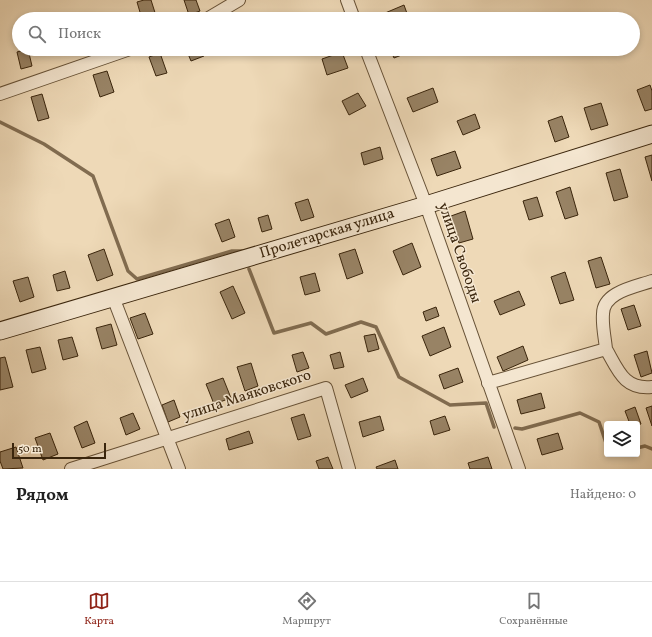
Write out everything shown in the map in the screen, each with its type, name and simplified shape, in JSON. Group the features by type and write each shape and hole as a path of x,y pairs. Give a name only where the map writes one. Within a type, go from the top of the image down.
{"main road":[{"name":"Пролетарская улица","path":"0,331 426,205 652,134"}],"street":[{"path":"219,12 239,0"},
{"path":"347,0 351,12"},
{"path":"0,94 110,56"},
{"name":"улица Свободы","path":"369,56 426,205 519,469"},
{"path":"652,281 619,292 606,304 602,313 606,349 625,380 642,388 652,387"},
{"path":"114,297 166,439 179,469"},
{"path":"488,383 606,349"},
{"name":"улица Маяковского","path":"71,469 104,464 166,439 326,388 349,469"}],"building":[{"path":"151,0 155,12 140,12 137,2"},
{"path":"184,0 196,0 200,11 188,12"},
{"path":"404,5 406,12 387,12"},
{"path":"18,56 30,56 32,66 21,69"},
{"path":"161,56 167,73 156,76 149,57"},
{"path":"189,56 204,56 191,61"},
{"path":"331,56 344,56 348,68 327,75 322,59"},
{"path":"107,71 114,92 100,97 93,75"},
{"path":"650,85 652,91 652,109 645,111 637,90"},
{"path":"433,88 438,102 413,112 407,98"},
{"path":"358,93 366,106 349,115 342,101"},
{"path":"42,94 49,118 38,121 31,97"},
{"path":"601,103 608,125 591,130 584,108"},
{"path":"475,114 480,128 463,135 457,121"},
{"path":"562,116 569,137 555,142 548,121"},
{"path":"380,147 383,159 364,165 361,153"},
{"path":"455,151 461,168 437,176 431,159"},
{"path":"652,155 652,181 645,157"},
{"path":"620,169 628,197 614,201 606,173"},
{"path":"570,187 578,215 565,219 556,192"},
{"path":"537,197 543,216 529,220 523,201"},
{"path":"308,199 314,217 301,221 295,203"},
{"path":"465,211 473,239 459,243 451,216"},
{"path":"268,215 272,229 262,232 258,218"},
{"path":"229,219 235,237 222,242 215,224"},
{"path":"412,243 421,267 403,275 393,251"},
{"path":"104,249 113,275 97,281 88,255"},
{"path":"355,249 363,273 347,279 339,254"},
{"path":"601,257 610,284 596,288 588,261"},
{"path":"65,271 70,288 57,291 53,275"},
{"path":"565,272 574,300 560,304 551,277"},
{"path":"315,273 320,291 305,295 300,277"},
{"path":"28,277 34,297 20,302 13,281"},
{"path":"233,286 245,313 232,319 220,292"},
{"path":"519,291 525,305 500,315 494,301"},
{"path":"634,305 641,326 628,330 621,309"},
{"path":"436,307 439,316 426,321 423,312"},
{"path":"145,313 153,334 138,339 130,318"},
{"path":"111,324 117,345 102,349 96,328"},
{"path":"444,327 451,347 430,356 422,336"},
{"path":"375,334 379,349 368,352 364,336"},
{"path":"72,337 78,356 63,360 58,340"},
{"path":"523,346 528,360 503,371 497,357"},
{"path":"40,347 46,369 32,373 26,350"},
{"path":"647,351 652,373 641,377 634,355"},
{"path":"303,352 309,368 297,372 292,355"},
{"path":"340,352 344,367 334,369 330,355"},
{"path":"5,357 13,387 0,390 0,358"},
{"path":"251,363 258,386 245,391 237,367"},
{"path":"458,368 463,382 444,389 439,375"},
{"path":"223,378 231,398 214,404 206,384"},
{"path":"363,378 368,391 351,398 345,385"},
{"path":"541,393 545,408 521,414 517,400"},
{"path":"174,400 180,417 168,422 162,405"},
{"path":"652,406 652,426 646,408"},
{"path":"635,407 640,421 629,421 625,411"},
{"path":"133,413 140,429 126,435 120,418"},
{"path":"304,414 311,436 298,440 291,418"},
{"path":"380,416 384,430 363,437 359,422"},
{"path":"445,416 450,430 434,435 430,421"},
{"path":"87,421 95,443 82,448 74,427"},
{"path":"249,431 253,443 229,450 226,439"},
{"path":"50,433 58,454 43,460 35,438"},
{"path":"558,433 563,449 542,455 537,439"},
{"path":"16,447 23,468 3,469 0,461 0,452"},
{"path":"328,457 333,469 319,469 316,461"},
{"path":"488,457 492,469 470,469 468,463"},
{"path":"395,460 398,469 377,469 376,467"}],"waterway":[{"path":"0,122 44,144 93,176 128,271 137,279 232,251 242,251"},
{"path":"249,269 274,333 311,323 326,334 361,322 376,327 399,377 450,405 486,403 494,427"},
{"path":"515,428 522,429 580,413 599,422 604,437"},
{"path":"640,447 645,446 652,449"}]}
